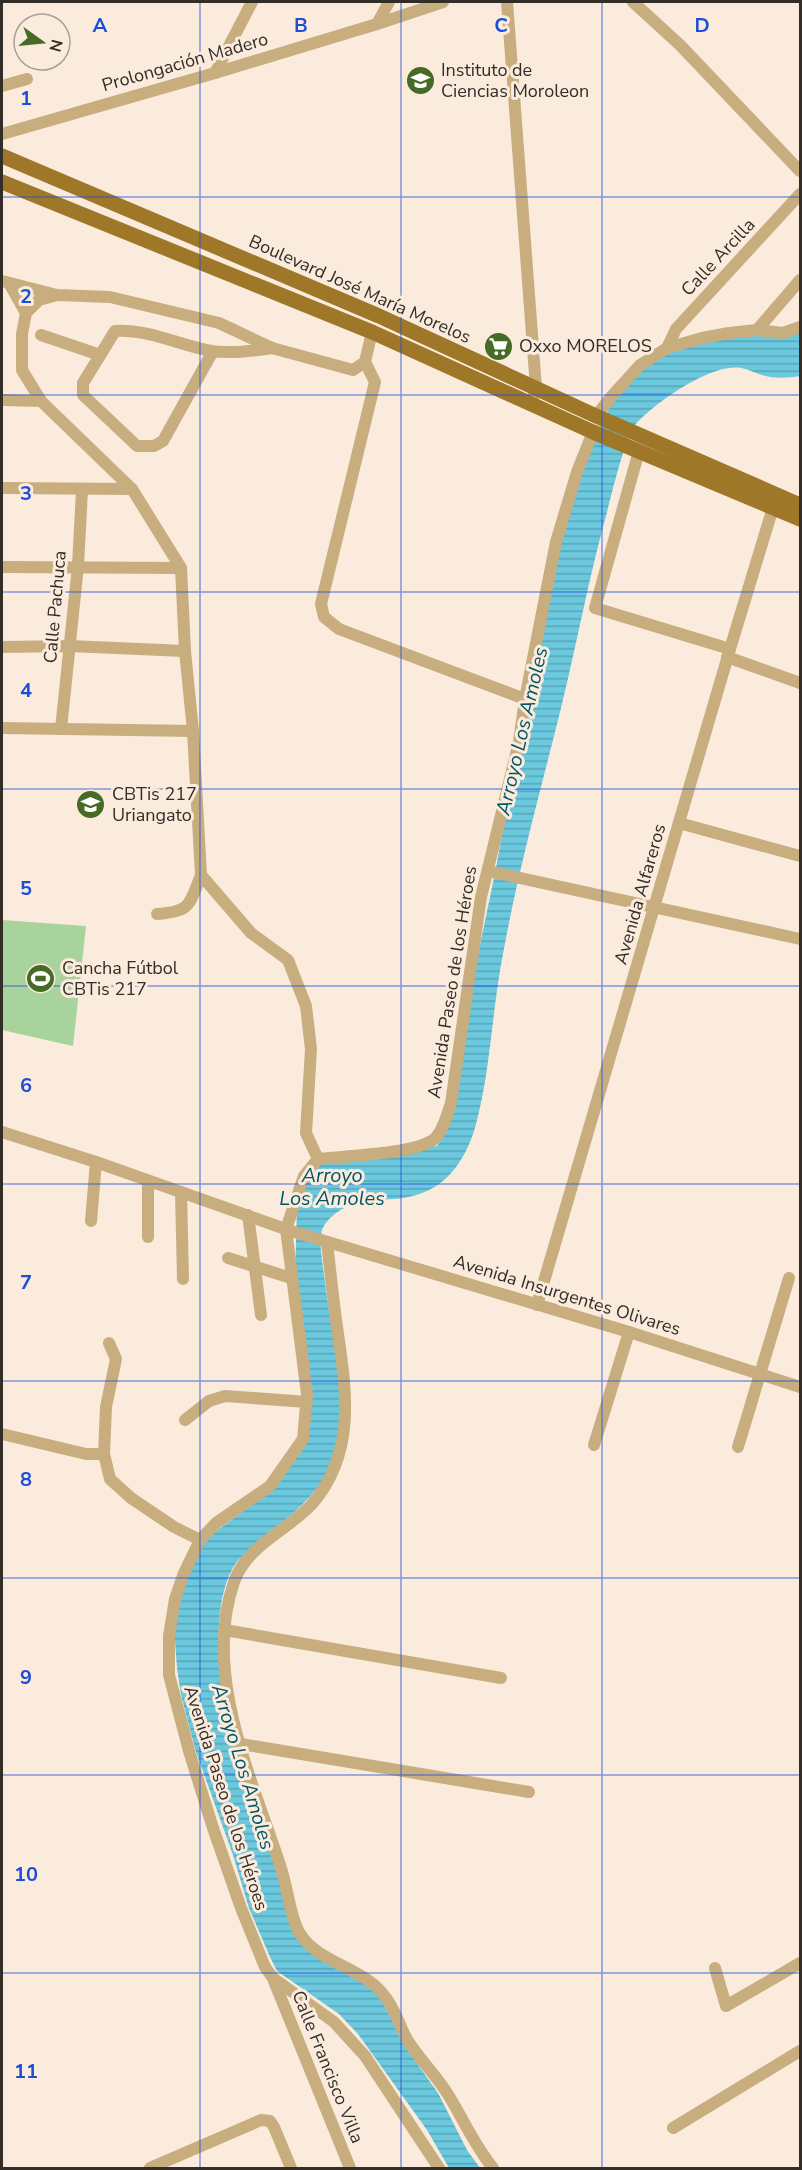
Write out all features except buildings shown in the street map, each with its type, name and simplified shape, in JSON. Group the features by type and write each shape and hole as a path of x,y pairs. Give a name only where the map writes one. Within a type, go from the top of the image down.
{"main road":[{"name":"Boulevard José María Morelos","path":"2,156 379,316 600,418 636,445"},
{"name":"Boulevard José María Morelos","path":"2,182 372,332 595,433 636,445 775,501 801,519"},
{"name":"Boulevard José María Morelos","path":"775,501 801,505"}],"street":[{"path":"215,72 252,2"},
{"path":"377,24 389,2"},
{"name":"Prolongación Madero","path":"2,133 377,24 443,2"},
{"path":"507,2 536,388 531,404"},
{"path":"633,2 680,45 801,171"},
{"path":"2,86 27,79"},
{"name":"Calle Arcilla","path":"667,348 676,329 801,194"},
{"path":"757,330 801,280"},
{"path":"5,282 57,295 110,297 219,323 272,348 353,370 365,362"},
{"path":"5,282 26,314"},
{"path":"57,295 39,300 26,314 22,334 22,370 41,401 132,489 181,568 201,875 186,908 177,912 157,914"},
{"path":"600,418 610,397 640,365 667,348 702,338 757,330 783,333 801,327"},
{"path":"213,351 163,441 154,446 137,446 83,395 83,383 115,331 132,330 213,351 253,351 272,348"},
{"path":"372,332 365,362 375,382 321,604 324,617 339,629 525,699"},
{"path":"40,335 100,355"},
{"path":"2,400 41,401"},
{"name":"Avenida Paseo de los Héroes","path":"439,2169 365,2056 334,2022 273,1978 258,1952 213,1828 189,1751 169,1675 169,1636 175,1599 184,1573 200,1540 216,1523 270,1486 303,1439 307,1402 291,1278 288,1230 304,1176 318,1159 404,1150 434,1140 444,1124 451,1103 481,897 490,871 519,742 525,699 556,542 577,472 595,433"},
{"path":"636,445 595,609 729,653 801,683"},
{"path":"2,488 132,489"},
{"name":"Calle Pachuca","path":"61,729 78,566 82,490"},
{"name":"Avenida Alfareros","path":"537,1305 775,501"},
{"path":"2,567 181,568"},
{"path":"2,647 69,646 185,651"},
{"path":"2,728 193,731"},
{"path":"679,823 801,856"},
{"path":"490,871 801,939"},
{"path":"201,875 251,933 288,960 306,1006 311,1049 306,1134 318,1159"},
{"path":"2,1132 96,1162 288,1230"},
{"path":"91,1221 96,1162"},
{"path":"148,1181 148,1237"},
{"path":"181,1192 183,1280"},
{"path":"248,1215 261,1315"},
{"name":"Avenida Insurgentes Olivares","path":"288,1230 629,1332 801,1387"},
{"name":"Avenida Paseo de los Héroes","path":"325,1241 347,1400 339,1455 331,1478 306,1510 249,1556 241,1567 234,1582 225,1630 227,1688 232,1715 284,1876 296,1928 316,1951 368,1978 381,1991 406,2037 450,2098 471,2139 493,2169"},
{"path":"228,1258 291,1278"},
{"path":"738,1447 789,1278"},
{"path":"594,1445 629,1332"},
{"path":"109,1343 116,1359 106,1407 104,1454 110,1479 131,1498 174,1527 200,1540"},
{"path":"185,1420 209,1401 225,1396 307,1402"},
{"path":"2,1434 86,1454 104,1454"},
{"path":"225,1630 501,1678"},
{"path":"241,1744 529,1792"},
{"path":"715,1968 726,2006 801,1963"},
{"name":"Calle Francisco Villa","path":"273,1978 350,2169"},
{"path":"673,2128 801,2051"},
{"path":"150,2169 261,2120 270,2121 291,2169"}],"green space":[{"name":"Cancha Fútbol CBTis 217","path":"2,920 86,926 73,1046 2,1030"}],"water":[{"name":"Arroyo Los Amoles","path":"800,329 800,376 772,377 741,368 714,372 684,386 655,406 635,425 631,433 617,473 597,550 530,830 499,975 482,1100 470,1143 451,1173 433,1188 411,1196 357,1203 336,1213 325,1225 320,1241 339,1383 340,1425 337,1444 326,1474 311,1495 236,1563 225,1586 222,1599 219,1626 220,1665 292,1924 377,1992 411,2055 438,2093 467,2150 480,2168 449,2168 427,2130 358,2034 339,2014 277,1971 249,1908 233,1855 195,1749 181,1695 174,1627 186,1578 204,1544 216,1531 271,1491 306,1439 295,1279 297,1206 306,1179 321,1163 437,1146 448,1129 454,1109 476,964 506,814 523,745 569,502 602,423 617,392 658,356 702,340"}],"place":[{"name":"Instituto de Ciencias Moroleon","path":"420,80"},
{"name":"Oxxo MORELOS","path":"498,346"},
{"name":"CBTis 217 Uriangato","path":"91,804"},
{"name":"Cancha Fútbol CBTis 217","path":"41,978"}]}
